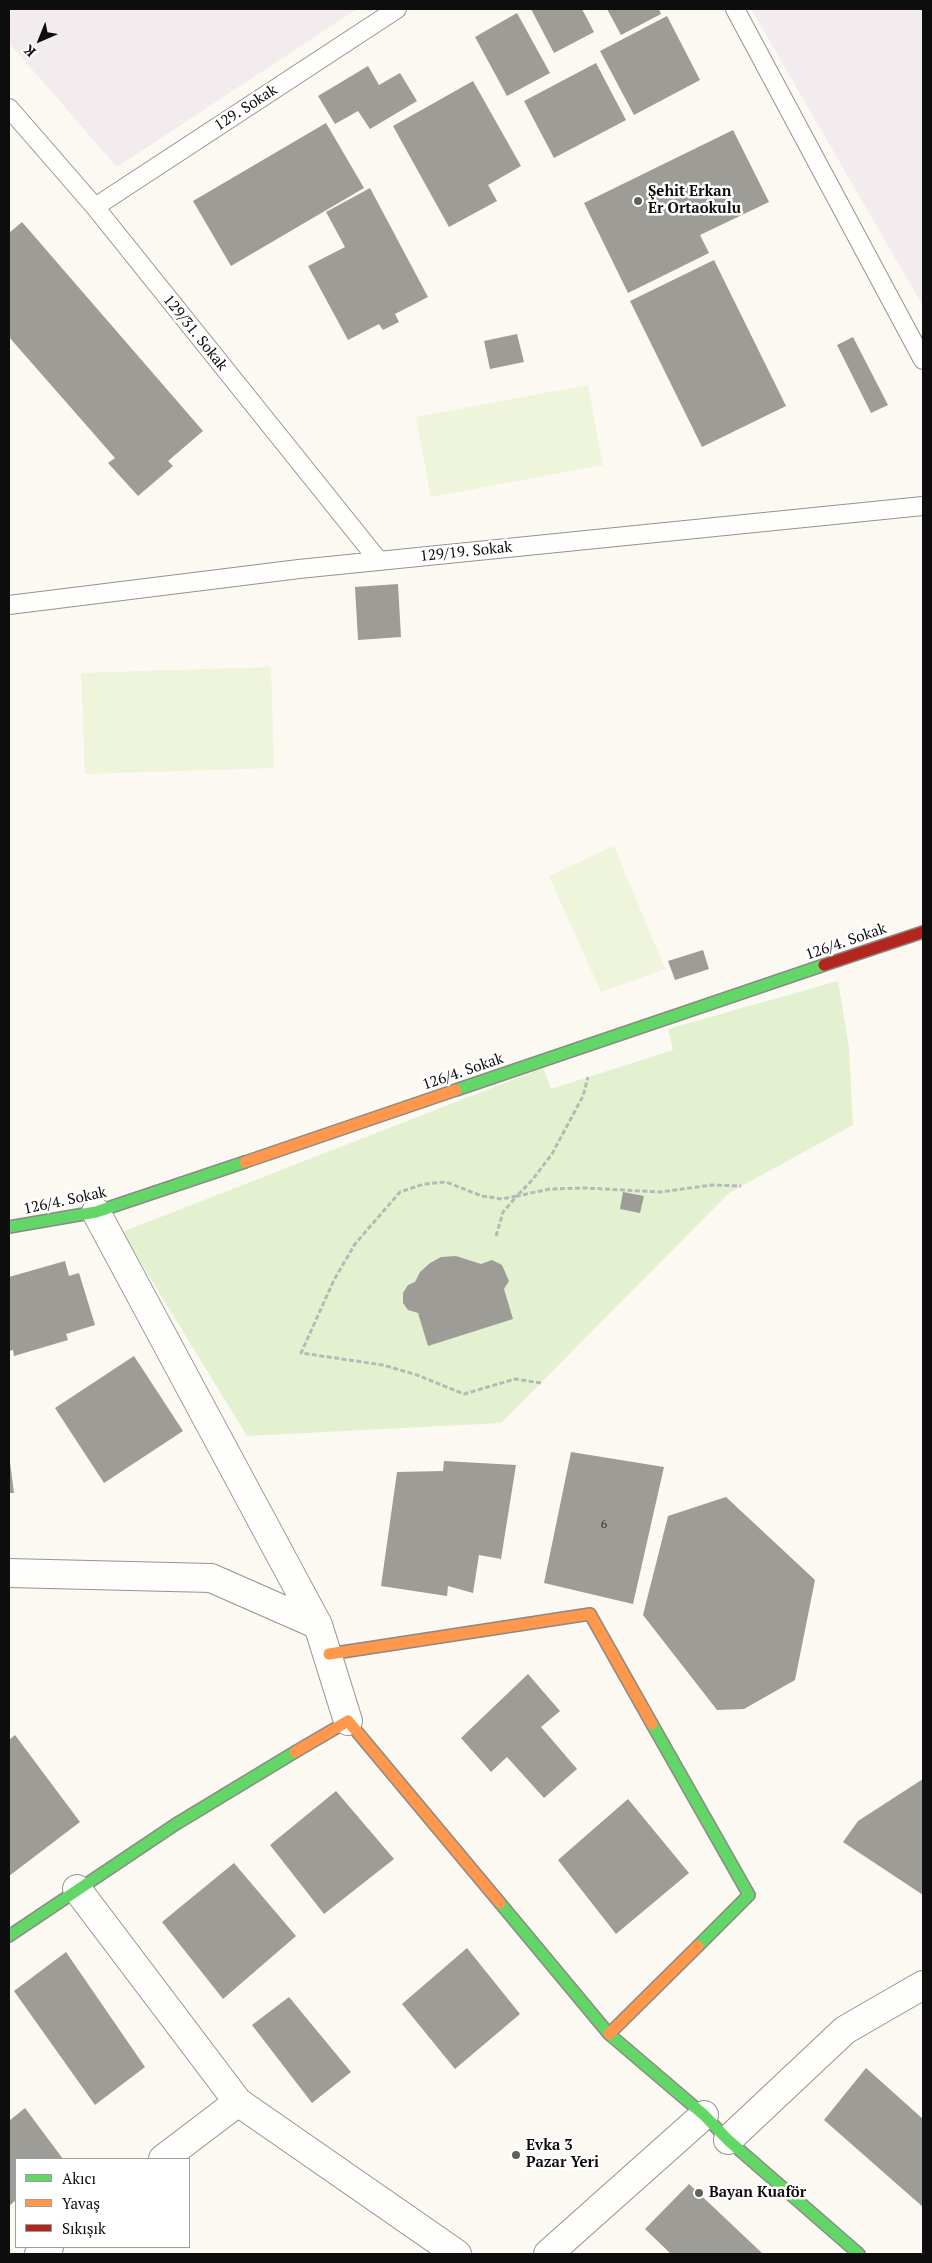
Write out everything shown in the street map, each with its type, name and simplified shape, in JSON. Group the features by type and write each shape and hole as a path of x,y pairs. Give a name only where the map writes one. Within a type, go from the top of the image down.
{"street":[{"name":"126/4. Sokak","path":"9,1227 96,1212 923,932"},
{"path":"96,1212 318,1624 329,1654 348,1721 534,1941 609,2034 704,2115 728,2140 859,2254"},
{"path":"9,1573 211,1578 318,1624"},
{"path":"329,1654 590,1614 749,1895 609,2034"},
{"path":"9,1936 77,1889 294,1751 348,1721"},
{"path":"77,1889 238,2102 456,2254"},
{"path":"728,2140 845,2030 923,1985"},
{"path":"164,2158 238,2102"},
{"path":"548,2254 704,2115"}],"lane":[{"name":"129. Sokak","path":"94,207 396,9"},
{"path":"736,9 923,360"},
{"name":"129/31. Sokak","path":"9,108 94,207 378,561"},
{"name":"129/19. Sokak","path":"9,605 378,561 923,506"}],"path":[{"path":"496,1236 503,1212 533,1179 552,1154 583,1096 589,1076 582,1048"},
{"path":"541,1383 515,1379 464,1394 417,1375 383,1365 301,1353 334,1280 355,1244 400,1192 424,1184 446,1182 482,1196 502,1199 550,1188 660,1192 712,1186 741,1186"}],"shaded area":[{"path":"9,9 357,9 117,167 9,43"},
{"path":"751,9 923,9 923,306"}],"green space":[{"path":"588,385 603,465 431,497 416,417"},
{"path":"271,667 274,768 85,774 81,673"},
{"path":"614,846 665,969 601,992 549,876"},
{"path":"838,981 849,1048 853,1125 729,1193 501,1423 247,1436 122,1232 543,1068 551,1089 673,1050 668,1029"}],"building":[{"path":"531,9 582,9 594,32 554,53"},
{"path":"607,9 659,9 661,14 621,35"},
{"path":"517,13 550,73 507,96 475,37"},
{"path":"667,16 700,80 634,115 600,51"},
{"path":"596,63 626,120 554,158 524,101"},
{"path":"368,66 379,85 400,73 417,101 370,129 358,111 335,124 318,96"},
{"path":"473,81 521,166 488,185 497,201 449,227 393,126"},
{"path":"326,123 364,188 231,266 193,201"},
{"path":"733,130 769,202 700,235 709,253 628,293 584,203"},
{"path":"370,188 428,297 395,314 399,322 383,330 379,324 348,340 308,266 345,247 326,212"},
{"path":"22,222 203,431 168,461 173,466 138,496 108,463 115,458 9,337 9,233"},
{"path":"714,260 786,406 702,447 630,301"},
{"path":"517,334 524,362 490,369 484,341"},
{"path":"853,337 888,405 871,413 837,345"},
{"path":"398,584 401,637 358,640 355,587"},
{"path":"703,950 709,969 675,980 668,961"},
{"path":"623,1192 644,1196 640,1213 620,1209"},
{"path":"456,1256 481,1264 492,1260 502,1265 509,1281 504,1289 513,1319 428,1346 418,1313 408,1310 403,1303 403,1293 408,1285 415,1282 420,1272 430,1263 441,1257"},
{"path":"65,1261 69,1276 79,1273 95,1325 66,1334 68,1340 14,1356 13,1350 9,1351 9,1277"},
{"path":"134,1356 183,1431 104,1483 55,1408"},
{"path":"571,1452 664,1467 633,1604 544,1583"},
{"path":"9,1454 14,1493 9,1493"},
{"path":"444,1461 516,1465 501,1559 479,1555 473,1593 448,1586 447,1596 381,1586 397,1472 443,1471"},
{"path":"726,1497 815,1580 795,1680 744,1709 717,1710 643,1615 668,1516"},
{"path":"528,1674 560,1711 541,1727 577,1769 544,1798 507,1757 491,1772 461,1738"},
{"path":"15,1735 80,1822 9,1876 9,1740"},
{"path":"923,1779 923,1895 843,1842 858,1821"},
{"path":"336,1791 394,1859 324,1914 270,1845"},
{"path":"628,1799 689,1873 616,1934 558,1860"},
{"path":"234,1863 296,1936 223,1999 162,1922"},
{"path":"467,1948 520,2014 455,2069 402,2004"},
{"path":"66,1952 145,2067 95,2105 14,1991"},
{"path":"289,1997 351,2072 312,2103 252,2025"},
{"path":"866,2068 923,2119 923,2207 824,2120"},
{"path":"25,2108 62,2158 15,2158 15,2201 9,2206 9,2121"},
{"path":"689,2184 763,2254 671,2254 645,2229"}],"traffic: fast":[{"path":"456,1090 824,965"},
{"path":"9,1227 96,1212 245,1162"},
{"path":"652,1724 749,1895 698,1946"},
{"path":"9,1936 176,1824 295,1752"},
{"path":"500,1903 609,2034 704,2115 728,2140 859,2254"}],"traffic: slow":[{"path":"245,1162 456,1090"},
{"path":"329,1654 590,1614 652,1724"},
{"path":"295,1752 348,1721 500,1903"},
{"path":"609,2034 698,1946"}],"traffic: jam":[{"path":"824,965 923,932"}],"place":[{"name":"Şehit Erkan Er Ortaokulu","path":"638,201"},
{"name":"Evka 3 Pazar Yeri","path":"516,2155"},
{"name":"Bayan Kuaför","path":"699,2193"}]}
